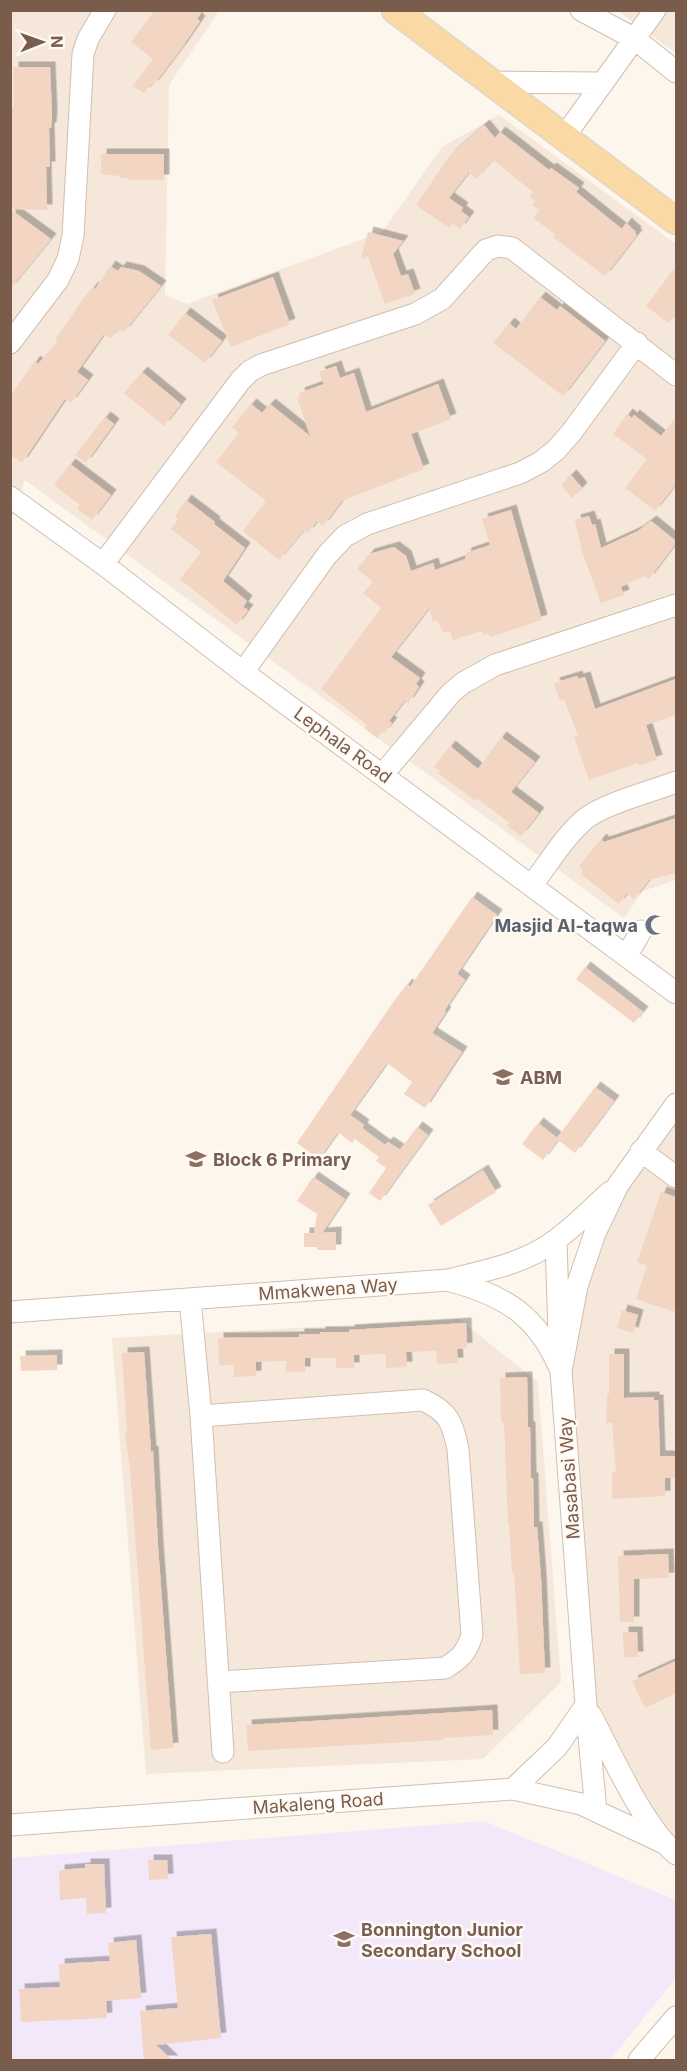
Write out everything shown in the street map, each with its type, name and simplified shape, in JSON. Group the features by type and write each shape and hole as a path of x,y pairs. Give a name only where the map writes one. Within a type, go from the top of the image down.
{"main road":[{"path":"395,10 676,221"}],"street":[{"path":"10,342 58,280 68,259 73,236 83,54 88,39 105,10"},
{"path":"581,10 634,39 676,72"},
{"path":"564,137 655,10"},
{"path":"491,82 603,83"},
{"path":"103,564 240,381 250,371 261,365 429,308 442,299 486,250 498,246 512,248 676,375"},
{"path":"243,672 327,555 345,536 367,524 520,473 541,462 571,434 637,343"},
{"name":"Lephala Road","path":"10,497 103,564 243,672 676,993"},
{"path":"383,774 451,693 477,674 495,665 674,603"},
{"path":"532,885 586,818 600,810 676,783"},
{"path":"627,955 641,931"},
{"name":"Masabasi Way","path":"670,1849 620,1771 586,1705 561,1371 577,1286 595,1233 618,1185 676,1104"},
{"path":"641,1151 676,1177"},
{"name":"Mmakwena Way","path":"10,1312 448,1280 492,1269 528,1256 556,1240 618,1185"},
{"path":"556,1240 561,1371"},
{"path":"448,1280 482,1290 512,1306 529,1320 545,1339 561,1371"},
{"path":"190,1299 201,1416 223,1752"},
{"path":"201,1416 423,1400 446,1414 453,1425 458,1449 472,1635 468,1649 459,1660 445,1668 218,1682"},
{"path":"513,1789 557,1747 586,1705"},
{"path":"586,1705 596,1811"},
{"name":"Makaleng Road","path":"10,1825 513,1789 571,1801 596,1811 670,1849"},
{"path":"639,2061 676,2017"}],"shaded area":[{"path":"11,11 219,11 169,85 165,295 187,304 382,232 442,147 499,115 676,244 676,880 643,891 624,918 25,480 11,517"},
{"path":"618,11 676,11 676,53"},
{"path":"676,1118 676,1854 586,1705 561,1371 606,1210"},
{"path":"459,1319 538,1382 561,1682 483,1759 146,1774 112,1338"},
{"name":"Bonnington Junior Secondary School","path":"484,1821 676,1900 676,1978 610,2060 11,2060 11,1858"}],"building":[{"path":"155,10 203,10 197,19 200,21 183,46 153,86 151,84 144,93 133,86 153,59 131,42"},
{"path":"13,67 50,67 52,115 51,128 49,128 50,167 46,167 47,210 10,209 10,121 12,106 14,106"},
{"path":"484,125 495,138 500,132 549,170 551,168 579,188 576,192 622,229 626,223 636,232 637,235 605,276 553,237 555,234 533,218 540,210 532,205 535,201 529,197 533,192 493,160 476,179 469,172 449,198 463,208 461,211 469,217 460,229 452,224 449,228 416,205 450,155"},
{"path":"101,154 164,154 164,180 127,180 120,176 101,174"},
{"path":"10,209 51,239 10,289"},
{"path":"368,232 403,241 393,254 401,276 408,274 415,294 385,304 368,257 361,259"},
{"path":"110,266 118,271 121,267 139,271 161,286 124,332 118,330 111,338 104,334 77,372 88,380 71,403 65,399 22,463 10,455 10,396 35,361 38,364 57,342 55,340 83,299 93,287 95,289"},
{"path":"676,266 676,313 668,323 646,306"},
{"path":"273,277 290,324 231,347 212,300"},
{"path":"540,297 557,310 560,306 605,341 563,396 493,343 509,323 516,329"},
{"path":"185,313 222,341 205,363 168,335"},
{"path":"336,366 340,378 354,373 366,412 438,384 451,419 411,434 424,469 342,501 323,526 317,521 308,533 304,530 279,560 243,531 266,501 216,462 239,433 232,427 251,404 262,413 270,404 310,436 297,398 300,397 299,393 324,384 319,372"},
{"path":"142,372 181,404 164,426 124,393"},
{"path":"627,414 632,418 634,415 661,436 676,417 676,484 655,511 625,488 647,459 613,434"},
{"path":"105,417 114,424 86,463 75,455"},
{"path":"70,464 111,495 92,520 77,509 80,505 54,485"},
{"path":"571,475 582,488 572,498 561,485"},
{"path":"186,500 245,548 223,581 247,601 243,607 248,610 237,625 180,579 201,552 171,529 178,519 175,516"},
{"path":"511,510 542,620 490,637 489,634 484,635 482,631 453,640 450,631 444,633 437,621 433,622 429,608 391,657 420,678 416,684 419,687 408,703 405,700 389,721 392,723 377,738 364,728 367,725 321,689 381,608 363,593 373,582 357,569 369,554 394,547 406,556 411,571 433,563 435,570 465,559 466,553 490,545 482,519"},
{"path":"589,516 592,525 595,524 601,548 638,531 651,521 676,543 649,579 644,576 621,587 624,595 601,603 582,552 575,520"},
{"path":"577,676 578,679 585,677 595,709 676,679 676,715 646,725 657,760 639,766 638,763 589,780 574,737 578,736 564,699 560,701 554,683"},
{"path":"501,737 535,762 511,792 539,813 521,836 507,826 510,823 478,799 476,801 455,786 434,767 450,746 478,769"},
{"path":"676,818 676,873 649,880 634,899 627,893 619,904 581,874 583,870 579,866 601,839 604,842"},
{"path":"472,897 497,915 457,974 465,980 432,1033 462,1052 425,1108 404,1094 412,1082 387,1063 350,1115 364,1125 362,1128 385,1145 388,1142 400,1150 417,1127 428,1135 380,1201 369,1193 386,1168 376,1161 379,1157 355,1139 352,1143 338,1132 319,1159 297,1143 394,1001 407,984 410,987"},
{"path":"585,967 643,1012 634,1023 576,979"},
{"path":"595,1087 614,1101 575,1153 558,1140 543,1160 522,1144 538,1123 557,1138"},
{"path":"483,1170 496,1192 441,1226 428,1205"},
{"path":"313,1177 345,1199 322,1233 336,1232 336,1250 304,1247 304,1233 314,1233 317,1214 297,1201"},
{"path":"661,1192 676,1197 676,1303 674,1312 636,1299 647,1266 637,1262"},
{"path":"622,1310 638,1315 633,1333 617,1328"},
{"path":"466,1323 467,1348 457,1349 458,1363 437,1364 436,1351 406,1352 407,1367 386,1368 386,1354 354,1355 354,1368 336,1368 336,1358 305,1358 305,1372 286,1372 286,1361 256,1362 256,1376 234,1377 234,1365 219,1365 218,1338 299,1337 299,1334 320,1334 320,1332"},
{"path":"144,1352 173,1748 151,1750 130,1469 125,1433 127,1433 122,1353"},
{"path":"609,1354 624,1354 624,1398 654,1397 654,1400 658,1400 660,1456 676,1456 676,1478 665,1478 665,1496 612,1499 612,1472 616,1472 612,1423 606,1423"},
{"path":"57,1355 57,1370 21,1371 20,1356"},
{"path":"527,1377 531,1478 533,1478 534,1527 537,1527 541,1578 545,1673 520,1674 514,1573 512,1573 508,1523 504,1423 501,1423 500,1378"},
{"path":"668,1554 669,1578 634,1579 634,1622 620,1622 618,1556"},
{"path":"623,1632 637,1632 638,1657 624,1657"},
{"path":"676,1661 676,1693 645,1708 632,1681"},
{"path":"492,1710 493,1735 248,1751 246,1725"},
{"path":"148,1860 167,1860 168,1879 149,1880"},
{"path":"85,1864 104,1864 106,1913 87,1914 86,1898 60,1900 59,1870 85,1868"},
{"path":"211,1934 221,2038 156,2045 173,2061 144,2061 140,2011 178,2008 171,1937"},
{"path":"136,1940 141,1998 106,2001 107,2018 21,2022 19,1989 60,1987 59,1964 110,1961 108,1943"}],"place":[{"name":"Masjid Al-taqwa","path":"655,925"},
{"name":"ABM","path":"503,1077"},
{"name":"Block 6 Primary","path":"196,1159"},
{"name":"Bonnington Junior Secondary School","path":"344,1939"}]}
